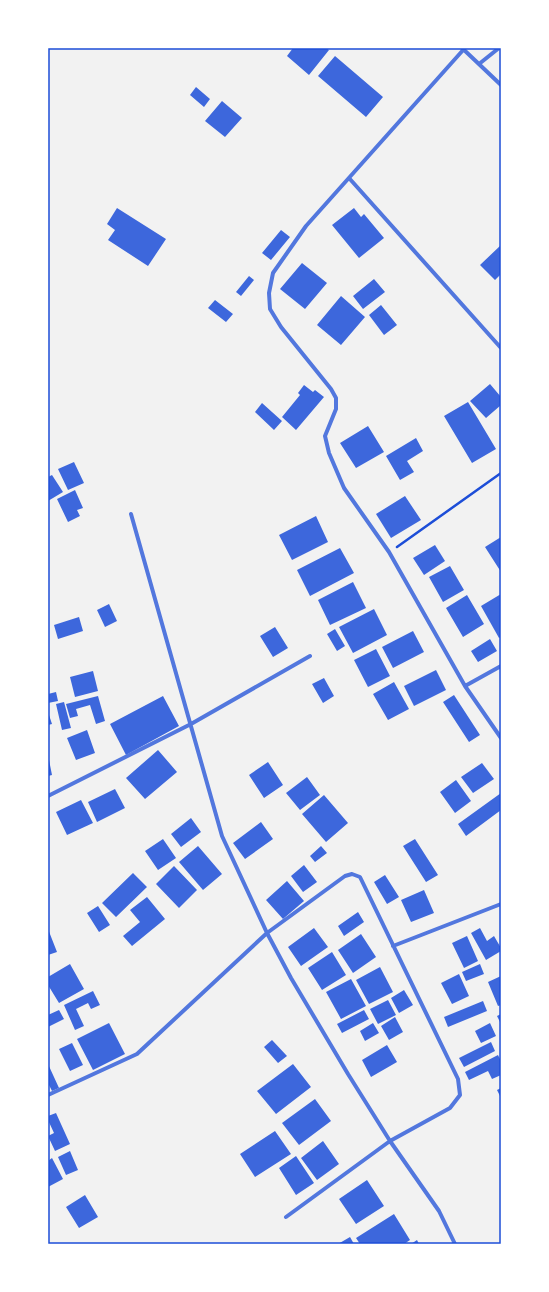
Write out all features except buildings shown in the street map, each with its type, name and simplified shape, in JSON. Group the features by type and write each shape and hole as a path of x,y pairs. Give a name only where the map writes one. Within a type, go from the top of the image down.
{"street":[{"path":"479,64 499,48"},
{"path":"501,85 463,49 306,226 273,273 269,293 270,309 281,327 331,389 336,398 336,409 325,436 329,453 344,488 390,552 465,686 501,738"},
{"path":"349,178 501,348"},
{"path":"132,514 222,836 267,934 291,978 344,1068 390,1141 439,1211 454,1244"},
{"path":"48,796 191,724 310,656"},
{"path":"465,686 501,666"},
{"path":"48,1095 137,1054 267,934 345,876 352,874 360,877 458,1079 460,1095 450,1108 390,1141 286,1217"},
{"path":"394,946 501,904"}],"path":[{"path":"390,552 501,472"}]}
